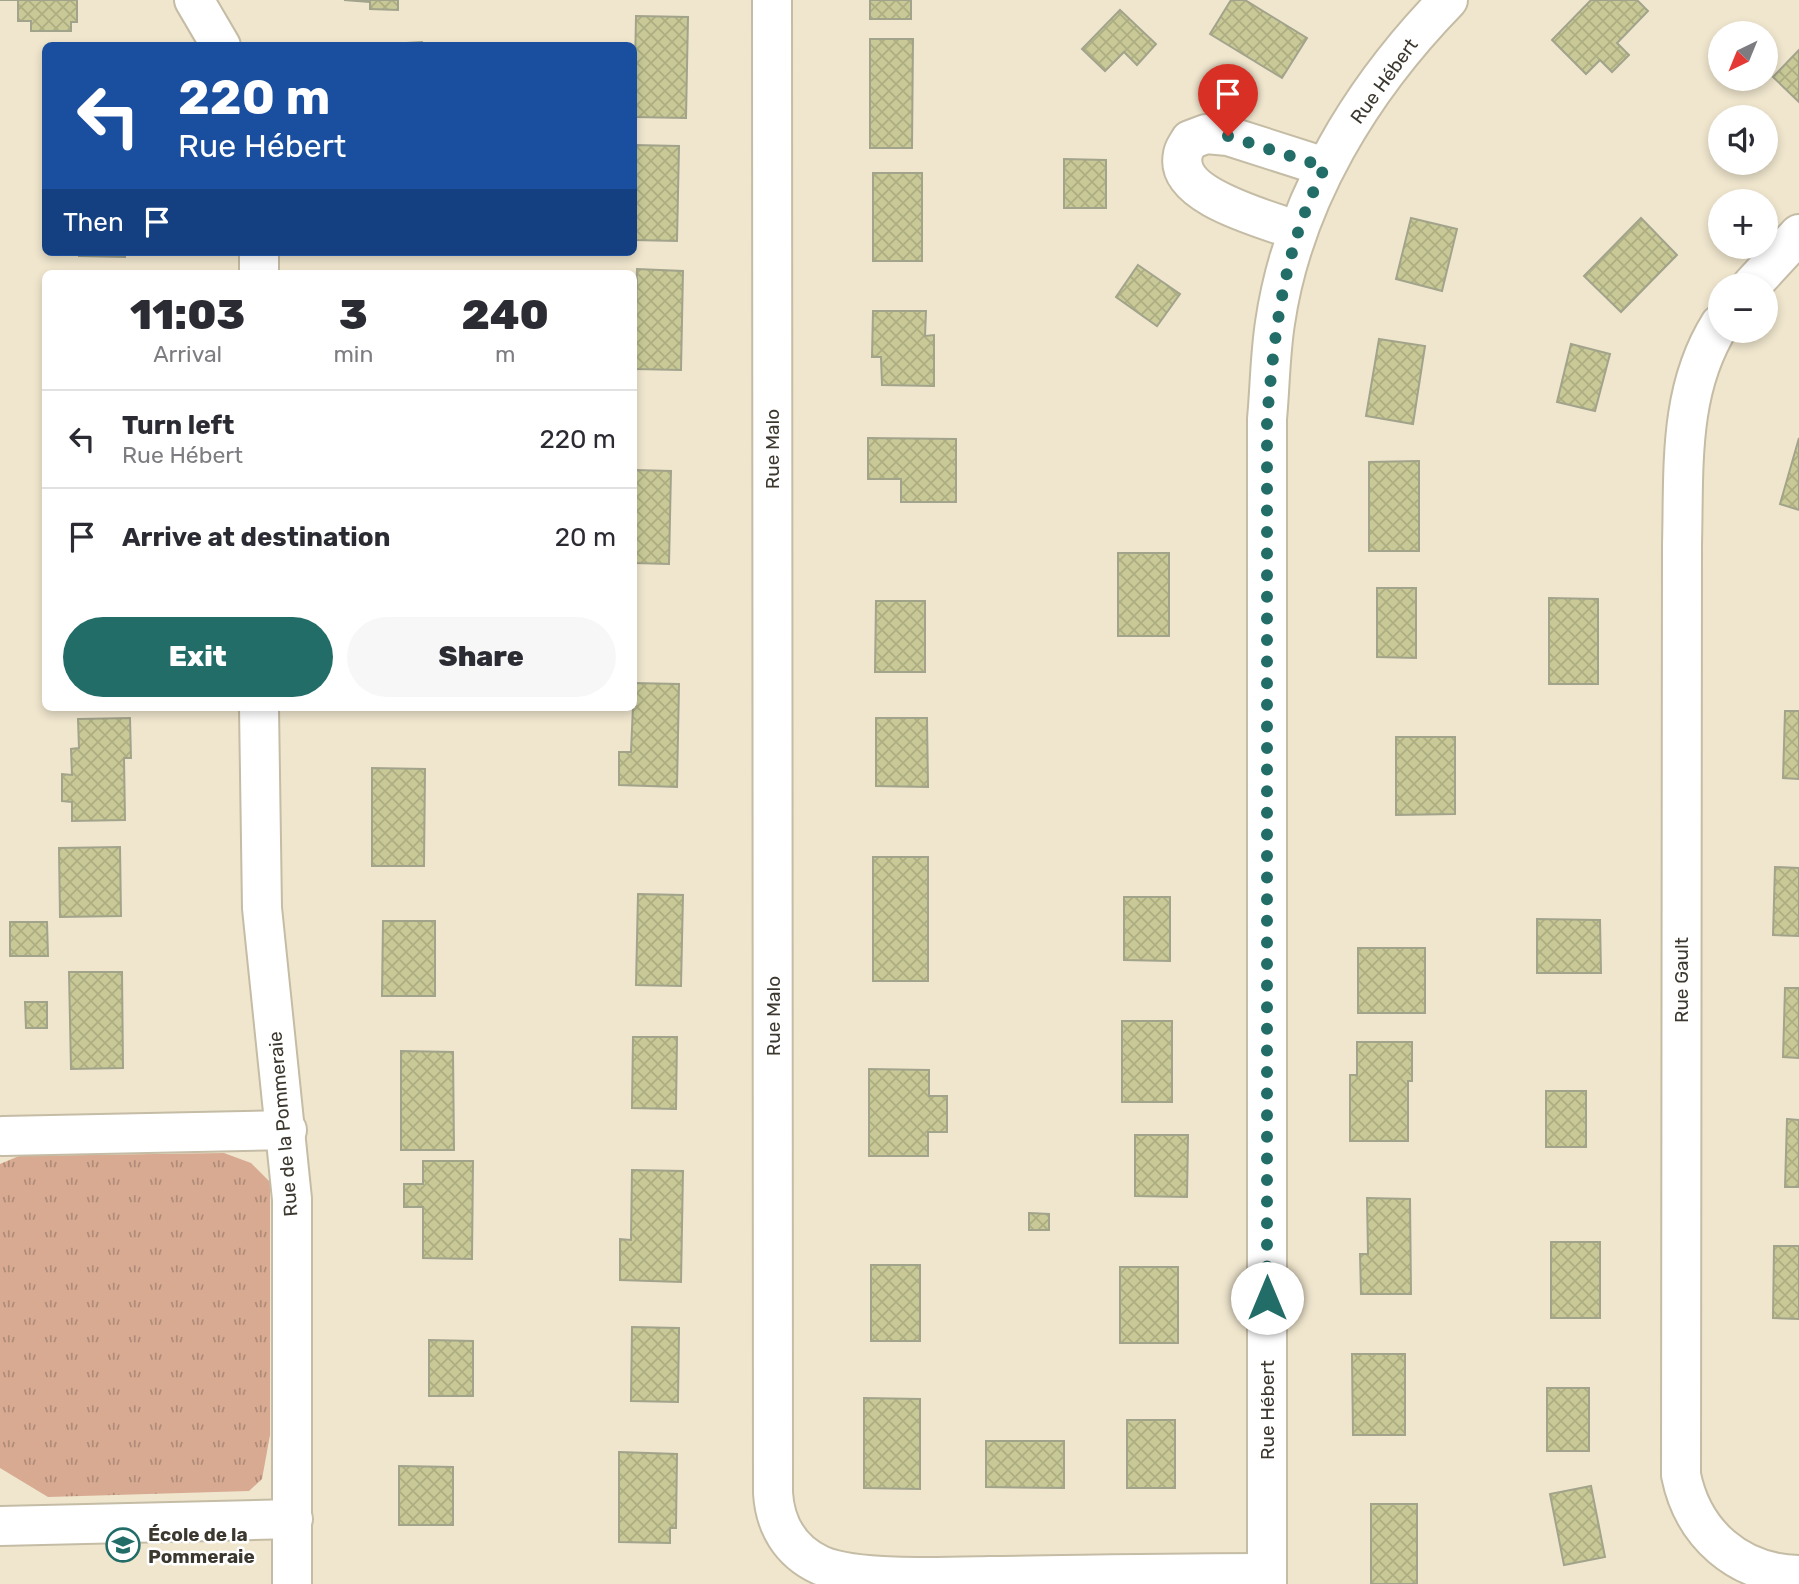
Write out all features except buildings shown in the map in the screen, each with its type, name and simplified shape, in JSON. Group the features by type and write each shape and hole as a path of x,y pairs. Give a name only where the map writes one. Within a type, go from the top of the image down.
{"street":[{"path":"194,0 218,42"},
{"name":"Rue Malo","path":"772,0 773,1451 776,1516 786,1538 802,1555 823,1566 846,1572 920,1577 1267,1579"},
{"name":"Rue Hébert","path":"1267,1579 1267,419 1275,323 1298,231 1325,167 1379,82 1448,0"},
{"path":"1298,231 1197,190 1184,174 1182,154 1191,140 1206,134 1228,136 1325,167"},
{"path":"1763,273 1799,234"},
{"name":"Rue Gault","path":"1710,343 1695,374 1685,438 1682,558 1682,1475 1695,1517 1719,1546 1757,1568 1799,1575"},
{"name":"Rue de la Pommeraie","path":"259,711 262,908 287,1130 292,1199 292,1584"},
{"path":"3,1136 287,1130"},
{"path":"0,1525 293,1519"}],"green space":[{"path":"224,1153 251,1163 270,1182 270,1435 262,1479 249,1491 48,1497 0,1468 0,1164 19,1156"}],"place":[{"name":"École de la Pommeraie","path":"123,1545"}],"route":[{"path":"1228,136 1325,167 1298,231 1285,276 1275,323 1267,419 1267,1298"}]}
